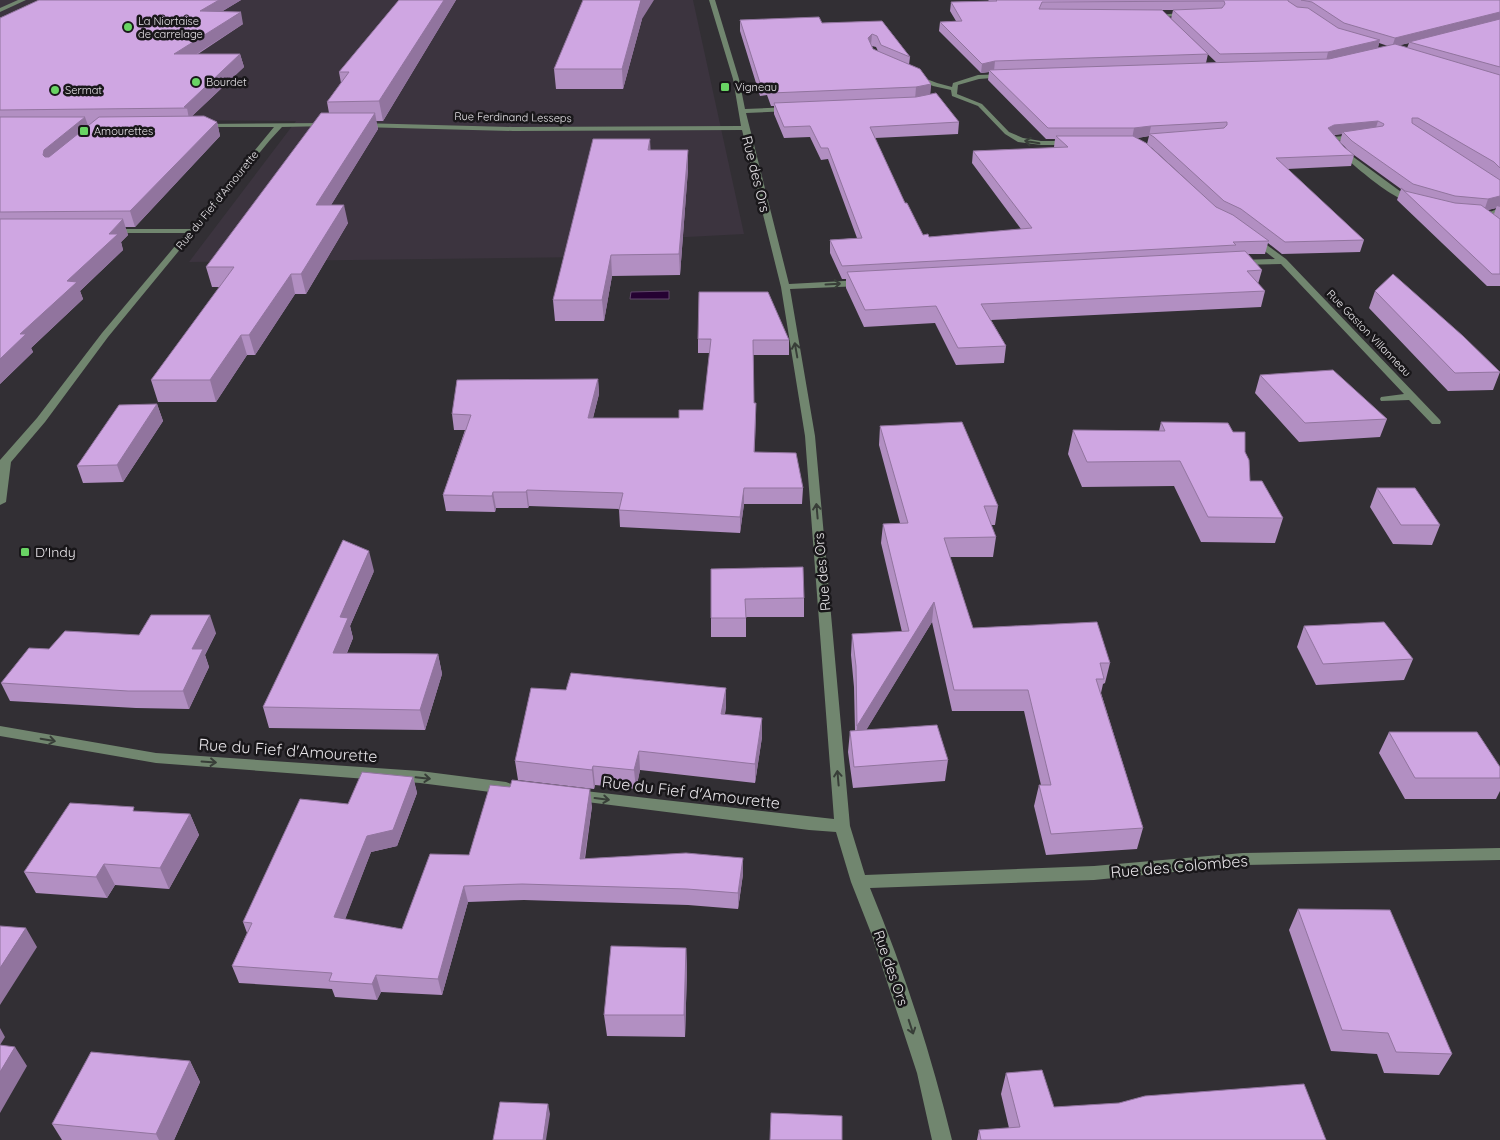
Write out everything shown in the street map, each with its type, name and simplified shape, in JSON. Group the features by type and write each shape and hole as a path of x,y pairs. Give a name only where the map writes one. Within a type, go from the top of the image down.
{"street":[{"path":"0,10 22,0"},
{"name":"Rue des Ors","path":"712,0 736,79 745,128 784,287 810,436 842,826 859,882 880,933 926,1073 942,1140"},
{"path":"1153,15 1200,14"},
{"path":"1162,15 1168,20"},
{"path":"910,74 951,94 980,104 1007,133 1021,140 1041,143 1080,142"},
{"path":"951,94 955,84 964,80 1010,75"},
{"path":"742,111 799,108"},
{"path":"196,125 337,125"},
{"name":"Rue du Fief d'Amourette","path":"0,502 5,461 41,420 105,335 267,138 280,125"},
{"name":"Rue Ferdinand Lesseps","path":"356,125 523,129 745,128"},
{"path":"1366,136 1331,139 1345,155 1392,190 1405,199 1423,204"},
{"path":"1484,216 1500,210"},
{"path":"98,231 192,231"},
{"name":"Rue Gaston Villanneau","path":"1248,234 1284,261 1436,422"},
{"path":"1229,263 1284,261"},
{"path":"784,287 868,282"},
{"path":"1385,399 1413,396"},
{"name":"Rue du Fief d'Amourette","path":"0,731 156,758 420,777 517,789"},
{"name":"Rue du Fief d'Amourette","path":"566,795 809,824 842,826"},
{"name":"Rue des Colombes","path":"859,882 1094,873 1243,859 1500,854"}],"shaded area":[{"path":"0,0 693,0 744,234 591,242 588,257 189,262 296,121 0,119"},
{"path":"669,291 669,299 630,299 631,292"}],"building":[{"path":"39,0 219,0 200,11 241,12 174,54 240,54 184,107 187,108 0,110 0,18"},
{"path":"399,0 444,0 379,101 327,102 349,72 339,72"},
{"path":"583,0 641,0 622,69 554,69"},
{"path":"996,0 1288,0 1297,7 1308,8 1338,28 1380,40 1328,52 1220,54 1173,10 1222,8 1225,4 1224,1 1042,2 1039,9 1162,10 1208,54 995,61 982,64 940,22 962,21 951,2"},
{"path":"1301,0 1500,0 1500,12 1395,38 1344,23 1312,2"},
{"path":"819,17 822,23 882,21 910,57 881,45 877,36 872,34 868,38 873,49 920,69 931,84 916,87 771,93 767,83 760,83 740,20"},
{"path":"1500,19 1500,67 1409,42"},
{"path":"1395,44 1500,75 1500,168 1494,162 1418,118 1412,118 1412,123 1500,180 1500,196 1488,199 1455,196 1413,184 1352,141 1343,132 1383,126 1384,124 1378,121 1334,125 1328,128 1344,147 1354,155 1276,158 1364,240 1285,242 1241,209 1224,201 1149,134 1224,128 1227,122 1134,128 1048,128 989,70 1329,59"},
{"path":"936,93 959,122 870,127 905,203 907,203 923,235 928,234 929,237 1032,228 973,151 1068,147 1056,136 1133,136 1146,143 1216,207 1233,215 1269,241 1233,242 1236,245 842,266 830,240 862,238 828,148 821,148 810,126 784,127 774,103 916,97"},
{"path":"321,113 375,113 316,205 344,205 301,274 291,274 249,335 241,335 210,380 151,380 234,267 206,267"},
{"path":"204,116 217,122 130,211 0,212 0,117 85,117 44,150 43,155 49,157 99,117"},
{"path":"593,139 650,139 648,150 688,150 679,254 611,255 602,300 553,300"},
{"path":"1401,188 1405,191 1455,203 1481,205 1500,219 1500,274 1492,274"},
{"path":"0,219 123,219 109,234 118,234 67,281 77,282 20,334 26,334 0,359"},
{"path":"1245,251 1262,270 1247,271 1265,291 981,304 1006,346 958,348 936,306 865,310 847,272"},
{"path":"1393,274 1463,336 1500,372 1455,373 1375,291"},
{"path":"699,292 768,292 789,340 753,340 754,403 756,403 754,452 796,453 803,488 744,488 740,517 619,510 623,493 527,490 526,492 493,492 492,496 443,495 471,415 452,414 457,380 598,379 588,418 679,418 679,410 703,410 711,339 698,339"},
{"path":"1333,370 1387,419 1305,423 1260,375"},
{"path":"157,404 117,465 77,466 119,405"},
{"path":"962,422 998,506 984,506 996,537 944,538 973,628 1097,622 1110,663 1100,663 1104,679 1096,679 1143,828 1051,834 1039,785 1051,785 1028,690 954,690 934,602 857,726 856,666 852,634 909,631 883,524 908,523 880,426"},
{"path":"1161,422 1228,423 1233,432 1245,432 1245,452 1249,460 1250,481 1262,481 1283,518 1208,517 1180,461 1087,462 1073,430 1165,431"},
{"path":"1377,488 1415,488 1440,525 1401,525"},
{"path":"343,540 369,551 340,617 348,618 333,653 438,654 420,710 263,707"},
{"path":"803,567 804,598 745,599 746,618 711,618 711,569"},
{"path":"151,615 210,615 192,649 203,649 183,691 128,691 1,683 29,648 49,649 65,631 139,635"},
{"path":"1384,622 1413,659 1323,664 1304,626"},
{"path":"571,673 726,688 721,714 762,718 755,764 639,751 634,770 593,766 592,770 515,761 531,688 566,690"},
{"path":"937,725 948,760 854,767 850,731"},
{"path":"1389,732 1477,732 1500,767 1500,778 1415,778"},
{"path":"362,772 413,777 393,830 367,836 334,917 402,929 430,854 469,855 490,785 510,787 512,780 590,789 580,859 686,853 743,858 738,893 687,889 522,884 464,886 438,979 376,975 372,984 329,981 332,973 232,966 252,923 243,922 300,799 348,804"},
{"path":"70,803 134,807 133,811 190,814 160,868 104,864 96,877 24,872"},
{"path":"1298,909 1390,910 1452,1054 1396,1052 1388,1033 1342,1030"},
{"path":"0,926 26,928 0,968"},
{"path":"611,946 686,948 684,1015 604,1015"},
{"path":"0,1045 15,1047 0,1072"},
{"path":"91,1052 190,1061 156,1134 52,1124"},
{"path":"1042,1070 1054,1107 1119,1103 1145,1096 1304,1084 1326,1140 981,1140 979,1130 1020,1127 1006,1073"},
{"path":"500,1102 548,1104 543,1140 493,1140"},
{"path":"771,1113 842,1116 842,1140 770,1140"}],"place":[{"name":"La Niortaise de carrelage","path":"128,27"},
{"name":"Bourdet","path":"196,82"},
{"name":"Vigneau","path":"725,87"},
{"name":"Sermat","path":"55,90"},
{"name":"Amourettes","path":"84,131"},
{"name":"D'Indy","path":"25,552"}]}
